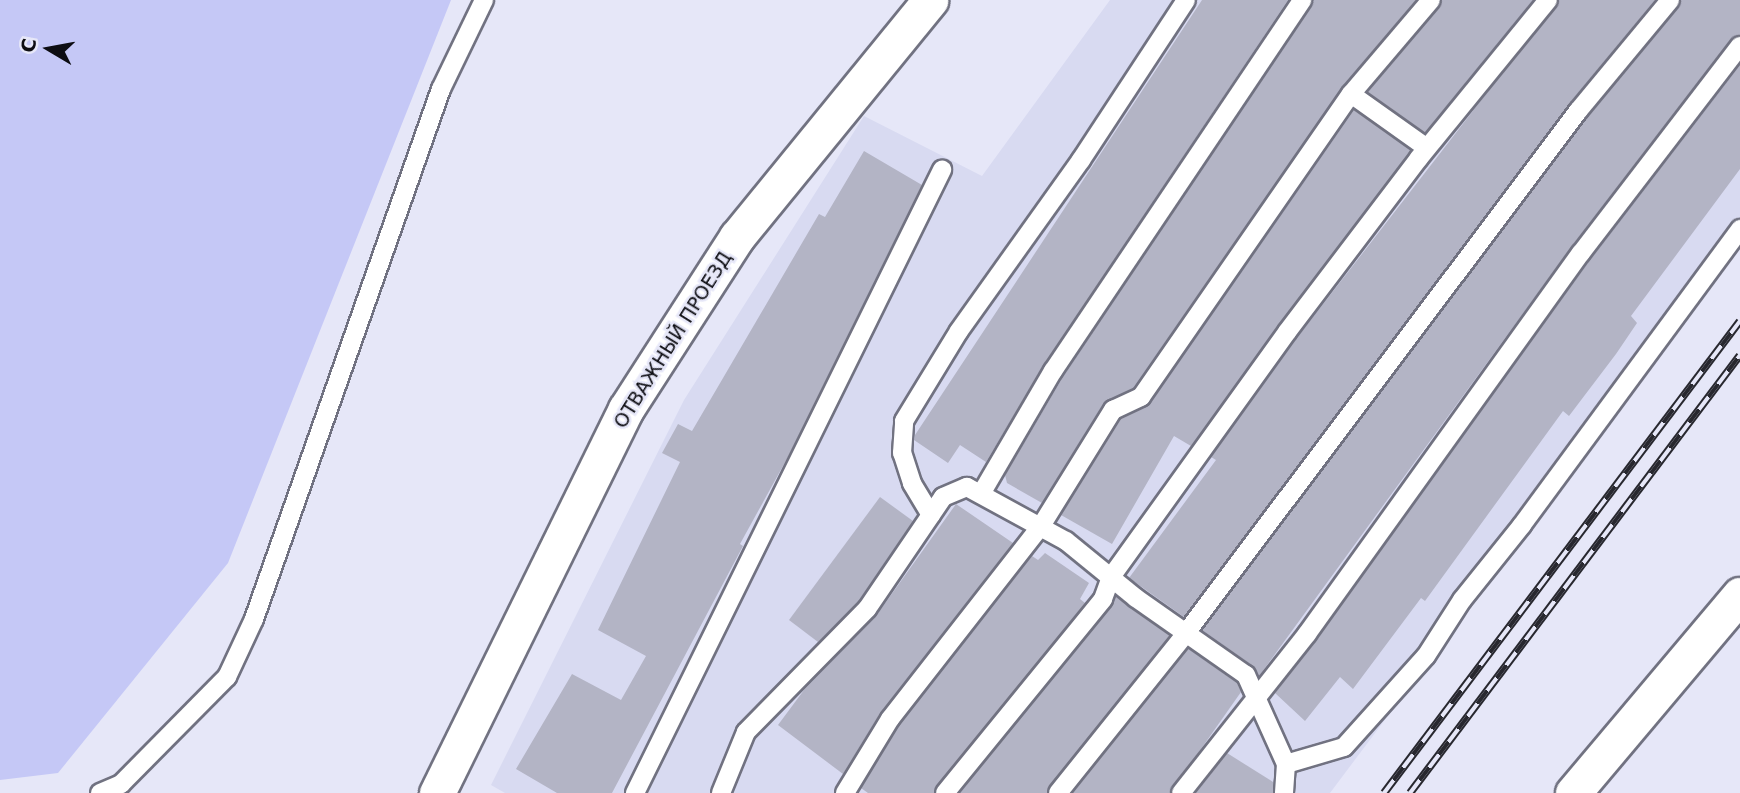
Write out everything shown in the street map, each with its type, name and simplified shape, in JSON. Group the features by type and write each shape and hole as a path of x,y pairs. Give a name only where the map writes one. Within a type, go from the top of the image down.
{"street":[{"name":"ОТВАЖНЫЙ ПРОЕЗД","path":"438,793 626,409 737,237 930,0"},
{"path":"1573,793 1740,595"}],"lane":[{"path":"100,793 121,784 227,677 254,620 442,89 484,0"},
{"path":"931,515 912,484 902,453 904,421 959,331 1081,160 1185,0"},
{"path":"981,494 1053,371 1302,0"},
{"path":"845,793 890,719 1041,526 1113,410 1141,397 1351,94 1431,0"},
{"path":"945,793 1103,599 1111,578 1287,332 1427,148 1548,0"},
{"path":"1058,793 1186,633 1578,111 1670,0"},
{"path":"1181,793 1307,634 1573,264 1740,46"},
{"path":"1351,94 1427,148"},
{"path":"635,793 942,170"},
{"path":"1286,764 1344,747 1426,656 1462,600 1522,525 1740,229"},
{"path":"721,793 746,732 867,609 943,497 967,487 1041,526 1246,675 1286,764 1284,793"}],"shaded area":[{"path":"0,0 451,0 228,563 58,773 0,780"},
{"path":"1110,0 1740,0 1740,247 1330,793 505,793 491,785 684,400 864,116 982,176"}],"building":[{"path":"1202,0 1288,0 1044,365 986,462 960,445 948,463 914,440 915,435"},
{"path":"1313,0 1416,0 1342,88 1133,388 1103,404 1042,503 1007,483 1005,475 1063,377"},
{"path":"1442,0 1533,0 1425,133 1368,92"},
{"path":"1559,0 1655,0 1569,104 1184,617 1129,578 1216,460 1211,457 1296,339"},
{"path":"1681,0 1740,0 1740,35 1731,39 1572,246 1259,676 1253,666 1202,630 1587,118"},
{"path":"1740,65 1740,169 1631,316 1637,323 1616,354 1569,416 1563,411 1425,601 1421,598 1353,689 1340,677 1305,721 1275,693 1590,260"},
{"path":"1354,110 1411,150 1191,446 1174,436 1112,544 1061,515 1121,419 1150,403"},
{"path":"864,151 922,185 789,455 740,544 743,546 612,793 557,793 516,769 572,674 621,700 646,656 598,630 680,462 662,453 678,424 692,431 819,214 825,217"},
{"path":"880,497 913,521 858,602 818,642 789,620"},
{"path":"956,504 1013,543 881,712 843,774 778,725 804,690 876,616"},
{"path":"1045,553 1089,583 1080,599 1085,603 934,793 868,793 861,788 899,725 1032,556 1038,560"},
{"path":"1116,596 1170,635 1047,793 960,793"},
{"path":"1188,648 1237,683 1241,692 1170,793 1073,793"},
{"path":"1227,753 1273,782 1273,793 1196,793"}],"railway":[{"path":"1384,793 1740,321"},
{"path":"1410,793 1740,355"}]}
